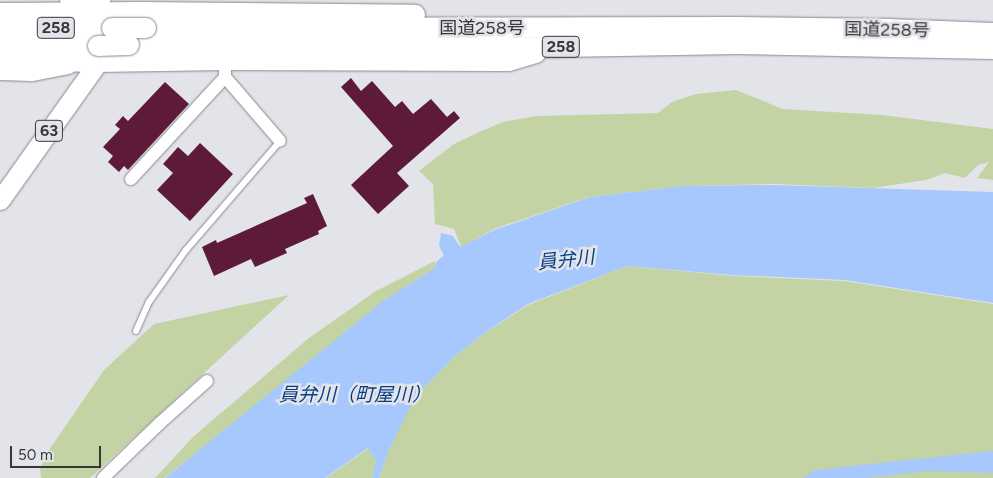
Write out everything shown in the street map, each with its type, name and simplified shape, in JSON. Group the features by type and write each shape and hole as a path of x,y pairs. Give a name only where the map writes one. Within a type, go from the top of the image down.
{"highway":[{"path":"0,13 147,13"},
{"path":"98,54 147,13"},
{"name":"国道258号","path":"0,28 112,28 147,13 634,28 888,29 993,33"},
{"name":"国道258号","path":"0,46 98,54 129,45 560,47 738,44 993,49"},
{"path":"0,60 98,54 225,68 508,61 560,47"}],"main road":[{"name":"63","path":"0,200 98,54"}],"street":[{"path":"66,0 87,4 105,0"},
{"path":"0,74 32,75 98,54"},
{"path":"131,179 225,68 280,141"},
{"path":"102,478 207,381"}],"lane":[{"path":"136,332 149,302 186,250 280,141"}],"green space":[{"path":"736,90 783,109 882,115 993,129 993,180 977,178 989,162 978,165 965,178 945,173 926,180 873,188 774,184 685,186 589,197 494,229 461,247 454,229 435,224 433,184 419,171 454,144 479,132 503,122 536,116 658,113 672,102 696,94"},
{"path":"435,261 435,268 383,302 272,394 164,478 155,478 194,436 309,338 376,291"},
{"path":"627,266 734,276 844,281 993,304 993,478 379,478 389,450 414,397 455,356 482,335 528,305"},
{"path":"289,295 90,478 41,478 40,469 47,453 104,370 154,324"},
{"path":"369,448 376,461 372,478 326,478"}],"water":[{"path":"774,185 993,192 993,303 844,280 732,275 627,266 528,304 483,334 454,357 415,397 389,450 379,478 372,478 376,461 368,448 325,478 165,478 383,301 435,268 436,262 444,255 439,246 441,233 453,236 460,247 494,230 590,197 684,186"},
{"path":"993,451 993,473 928,471 864,478 803,478 814,470"}],"building":[{"path":"351,78 361,91 372,81 395,107 402,101 413,114 431,99 447,117 454,111 460,118 397,173 409,186 378,214 351,185 393,146 341,87"},
{"path":"165,82 189,104 128,170 124,166 119,172 108,162 113,156 103,147 120,129 115,125 123,116 128,121"},
{"path":"200,143 233,174 190,221 157,190 173,173 163,164 178,147 188,156"},
{"path":"313,194 327,226 318,231 319,234 285,249 287,253 255,267 251,259 214,276 202,247 216,240 217,243 307,203 304,198"}],"water label":[{"name":"員弁川","path":"566,260"},
{"name":"員弁川（町屋川）","path":"355,395"}]}
